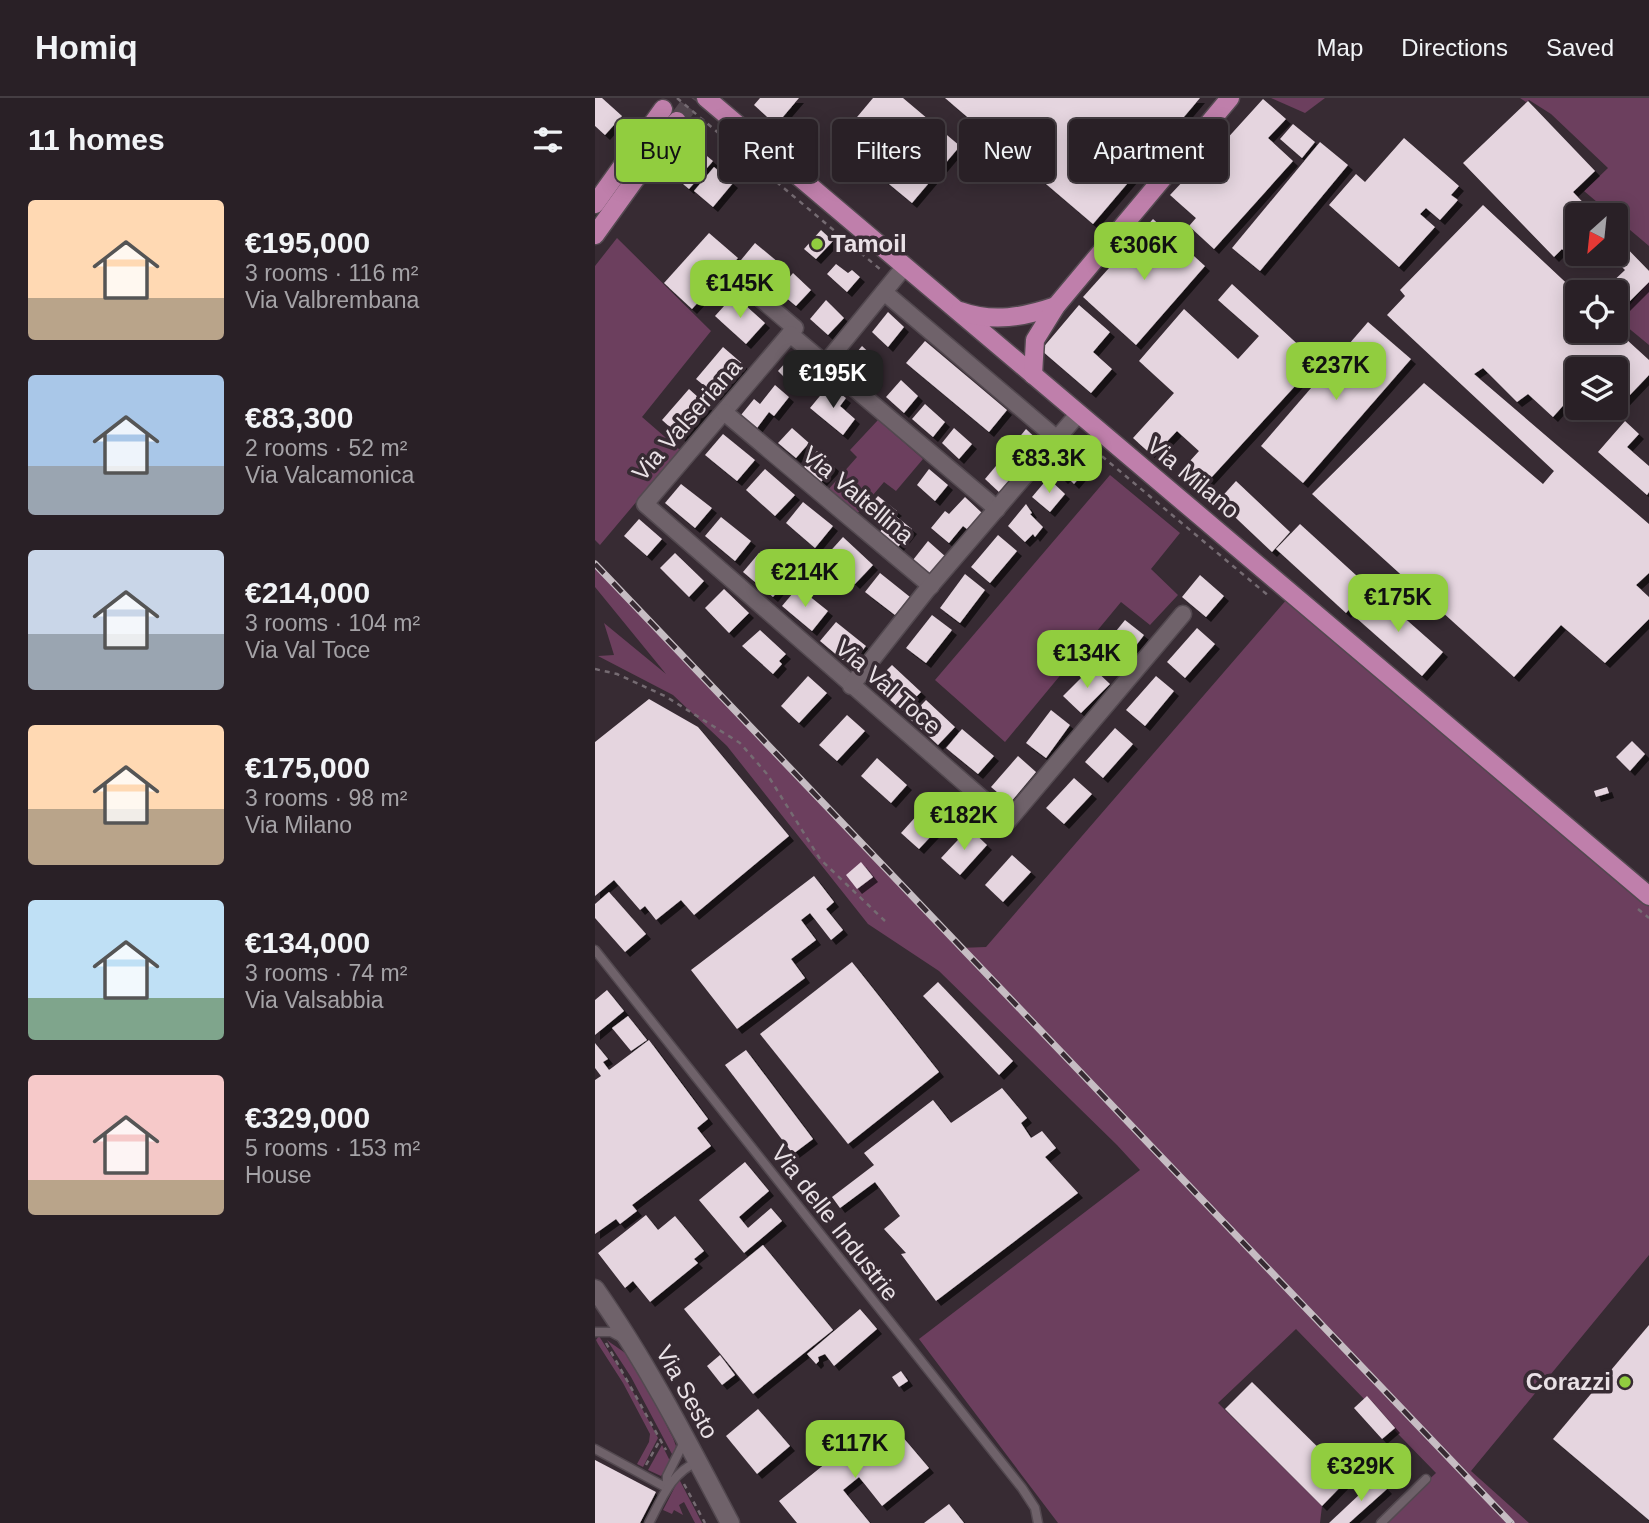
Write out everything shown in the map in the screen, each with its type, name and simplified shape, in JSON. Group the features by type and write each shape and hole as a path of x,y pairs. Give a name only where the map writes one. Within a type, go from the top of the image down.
{"main road":[{"name":"Via Milano","path":"706,98 1649,896"},
{"path":"1025,316 1012,330 1008,354 1035,340 1056,306 1230,98"},
{"path":"595,204 670,104"},
{"path":"595,235 633,182"},
{"path":"956,309 988,317 1025,316 1056,306"},
{"path":"1033,375 1035,340"}],"street":[{"path":"825,364 905,267"},
{"path":"741,282 795,328 790,334 997,509"},
{"path":"889,286 1056,438"},
{"name":"Via Valseriana","path":"645,504 790,334"},
{"name":"Via Valtellina","path":"724,412 931,586"},
{"path":"851,686 931,586 1079,413"},
{"name":"Via Val Toce","path":"645,504 1008,821 1183,614"},
{"name":"Via Sesto","path":"597,1297 632,1344 730,1523"}],"lane":[{"name":"Via delle Industrie","path":"595,950 1022,1488 1035,1508 1038,1523"},
{"path":"597,1331 611,1332 632,1344"},
{"path":"667,1488 667,1476 685,1438"},
{"path":"595,1449 667,1488"},
{"path":"649,1523 667,1488 684,1467 698,1462"},
{"path":"1381,1523 1426,1479"}],"path":[{"path":"670,104 889,286"},
{"path":"595,669 617,674 665,696 740,743 767,774 820,859 885,921"},
{"path":"597,1331 674,1464"},
{"path":"642,1474 660,1439"},
{"path":"679,1474 705,1523"}],"shaded area":[{"path":"1271,98 1325,98 1305,113"},
{"path":"1520,98 1649,98 1649,246 1628,228 1628,203 1598,203 1584,191 1608,168 1551,114 1529,100 1526,102"},
{"path":"617,238 711,331 642,417 680,450 600,545 595,540 595,266"},
{"path":"1649,281 1649,345 1628,328 1628,307"},
{"path":"878,420 923,459 896,491 884,482 856,515 827,491 857,457 850,450"},
{"path":"1110,475 1180,533 1151,569 1178,595 1150,625 1121,602 1005,742 935,680"},
{"path":"595,564 959,948 986,947 1294,591 1649,890 1649,1255 1471,1471 1529,1523 1382,1523 1436,1473 1296,1329 1218,1403 1322,1506 1320,1523 1058,1523 919,1339 1140,1170 939,971 868,924 727,746 673,695 598,656 614,655 604,623 666,674 595,587"},
{"path":"599,1336 658,1438 643,1467 637,1464 649,1442 650,1434 623,1383 598,1344 596,1340"},
{"path":"607,1340 627,1355 641,1376 673,1438 676,1446 673,1456 631,1377"},
{"path":"662,1445 671,1463 661,1476 648,1470"},
{"path":"679,1479 702,1523 695,1523 684,1502 679,1505 683,1515 674,1510 672,1514 663,1510"}],"building":[{"path":"595,98 602,98 622,116 616,119 605,135 595,126"},
{"path":"760,98 799,98 781,119 769,119 754,105"},
{"path":"873,98 903,98 928,119 855,119"},
{"path":"945,98 1200,98 1182,119 1069,119 1069,182 1129,182 1093,224 1044,182 1055,182 1055,119 970,119"},
{"path":"1263,99 1286,119 1268,138 1293,161 1214,249 1189,226 1196,218 1170,195 1182,182 1228,182 1228,138"},
{"path":"1528,101 1595,171 1573,192 1584,203 1565,203 1565,252 1562,249 1554,257 1463,163"},
{"path":"1293,124 1315,142 1302,158 1280,139"},
{"path":"945,133 959,147 945,164"},
{"path":"1404,138 1459,186 1451,195 1458,200 1440,220 1426,208 1420,214 1435,227 1399,267 1329,205 1356,174 1365,182"},
{"path":"1320,142 1348,165 1260,271 1232,248"},
{"path":"705,154 713,161 705,170"},
{"path":"714,167 719,171 719,182 733,183 713,207 694,191 702,182 705,182 705,178"},
{"path":"681,182 695,182 689,189"},
{"path":"887,182 930,182 912,203"},
{"path":"1483,205 1565,282 1565,343 1628,343 1628,341 1649,360 1649,375 1628,397 1628,357 1565,357 1565,404 1553,417 1528,394 1517,402 1483,368 1474,374 1649,524 1649,573 1636,585 1649,597 1649,619 1605,663 1561,625 1514,677 1312,494 1424,383 1543,484 1554,471 1387,315 1405,296 1400,290"},
{"path":"1153,219 1205,266 1136,345 1083,297"},
{"path":"821,230 833,241 816,259 804,249"},
{"path":"709,233 738,258 692,309 664,283"},
{"path":"755,243 778,262 764,280 741,260"},
{"path":"1628,249 1649,271 1649,282 1628,303 1628,280 1614,280 1625,270 1621,266 1628,266"},
{"path":"836,264 848,273 852,270 860,277 847,292 827,274"},
{"path":"793,273 811,290 796,306 778,291"},
{"path":"1232,284 1317,362 1199,491 1179,473 1199,451 1177,431 1153,456 1133,438 1174,393 1139,361 1184,309 1238,359 1259,336 1218,300"},
{"path":"734,295 765,323 746,344 715,316"},
{"path":"826,300 844,318 828,335 810,319"},
{"path":"1079,305 1110,332 1093,352 1112,369 1091,393 1041,350"},
{"path":"888,312 904,327 888,347 872,332"},
{"path":"1368,322 1411,359 1303,483 1261,446"},
{"path":"925,341 1007,410 989,432 906,363"},
{"path":"862,346 877,360 862,377 847,364"},
{"path":"723,347 745,366 718,397 696,379"},
{"path":"793,354 810,370 795,388 778,371"},
{"path":"901,380 918,396 904,413 886,397"},
{"path":"775,385 789,397 774,416 769,412 757,428 741,415 754,399 760,404"},
{"path":"829,385 846,398 840,406 855,419 843,435 810,408"},
{"path":"689,389 709,407 682,438 662,420"},
{"path":"925,404 945,422 933,437 912,419"},
{"path":"1625,421 1639,434 1627,447 1649,466 1647,495 1598,452"},
{"path":"792,428 809,443 796,458 778,443"},
{"path":"954,428 972,444 959,459 942,443"},
{"path":"1026,429 1042,444 1026,464 1009,450"},
{"path":"723,434 755,460 737,481 705,455"},
{"path":"1072,449 1090,465 1074,484 1066,476 1063,479 1054,470"},
{"path":"817,451 835,467 821,482 804,467"},
{"path":"1001,460 1015,474 999,492 985,479"},
{"path":"765,469 795,495 775,516 746,490"},
{"path":"929,469 948,485 935,501 917,485"},
{"path":"1048,478 1065,494 1050,512 1032,497"},
{"path":"1236,481 1290,532 1272,552 1218,501"},
{"path":"681,484 712,508 695,528 665,503"},
{"path":"878,496 897,511 893,514 912,529 898,547 880,532 884,526 866,510"},
{"path":"965,497 982,513 967,529 963,526 949,543 931,528 945,511 949,514"},
{"path":"803,502 833,526 815,548 786,523"},
{"path":"1026,504 1032,513 1030,514 1043,527 1035,537 1033,534 1025,542 1008,526"},
{"path":"721,517 751,541 735,561 705,536"},
{"path":"639,519 662,539 647,556 624,536"},
{"path":"1300,524 1369,587 1346,613 1276,549"},
{"path":"998,535 1017,551 990,583 971,567"},
{"path":"843,537 873,565 855,584 825,557"},
{"path":"928,541 946,557 930,574 913,560"},
{"path":"675,553 704,581 689,597 660,568"},
{"path":"759,553 789,577 773,597 743,572"},
{"path":"880,573 910,597 895,615 865,592"},
{"path":"965,574 985,590 960,623 940,608"},
{"path":"1200,575 1224,596 1206,617 1182,597"},
{"path":"798,587 828,611 812,631 782,606"},
{"path":"724,589 749,613 729,633 705,608"},
{"path":"1374,591 1443,652 1422,676 1353,615"},
{"path":"932,615 952,630 926,663 906,648"},
{"path":"1125,620 1144,635 1119,668 1099,652"},
{"path":"836,622 866,646 850,666 820,641"},
{"path":"1197,628 1215,644 1185,678 1167,662"},
{"path":"760,630 786,654 773,674 742,646"},
{"path":"892,665 921,692 902,711 873,684"},
{"path":"1092,667 1110,684 1081,713 1063,696"},
{"path":"808,676 827,693 799,723 781,706"},
{"path":"1156,676 1174,691 1145,726 1126,710"},
{"path":"649,699 698,727 789,836 694,915 681,900 656,920 645,906 640,910 614,880 595,896 595,742"},
{"path":"926,700 955,727 938,745 909,718"},
{"path":"1051,710 1070,725 1046,758 1026,743"},
{"path":"847,715 865,731 837,761 819,745"},
{"path":"1115,728 1133,744 1103,778 1085,762"},
{"path":"962,729 994,756 978,774 946,748"},
{"path":"1632,741 1645,754 1630,771 1616,757"},
{"path":"1018,756 1036,772 1010,803 991,787"},
{"path":"877,758 907,785 891,803 861,776"},
{"path":"1074,778 1092,794 1064,824 1046,808"},
{"path":"1607,787 1609,793 1596,797 1594,791"},
{"path":"929,802 947,819 919,849 901,833"},
{"path":"969,828 987,845 960,875 941,858"},
{"path":"1012,855 1031,872 1003,902 985,885"},
{"path":"861,862 873,877 857,889 846,875"},
{"path":"814,876 834,902 826,909 843,930 831,940 810,913 801,920 816,940 791,959 805,978 737,1029 691,970"},
{"path":"609,892 646,934 625,952 595,918 595,904"},
{"path":"852,962 939,1072 848,1144 760,1034"},
{"path":"938,982 1013,1061 999,1075 923,996"},
{"path":"607,990 624,1011 595,1035 595,1000"},
{"path":"628,1016 647,1040 631,1051 612,1028"},
{"path":"649,1040 708,1119 697,1128 711,1146 632,1205 637,1211 620,1224 616,1219 595,1234 595,1080 601,1076 595,1068 595,1043 608,1059 603,1062 609,1070"},
{"path":"746,1050 813,1139 793,1154 725,1065"},
{"path":"1002,1088 1027,1118 1021,1123 1031,1138 1042,1131 1056,1148 1045,1157 1078,1193 936,1301 901,1254 906,1253 884,1229 900,1216 875,1182 840,1208 832,1197 874,1165 864,1153 933,1100 951,1123"},
{"path":"745,1162 769,1191 739,1217 748,1228 771,1208 782,1221 744,1253 699,1200"},
{"path":"646,1215 658,1230 675,1216 704,1251 694,1259 698,1263 650,1302 633,1281 625,1288 598,1253"},
{"path":"763,1245 833,1330 753,1394 684,1309"},
{"path":"860,1309 877,1329 834,1366 825,1354 818,1357 816,1364 807,1354"},
{"name":"Corazzi","path":"1649,1325 1649,1520 1553,1439"},
{"path":"720,1355 735,1375 722,1385 707,1366"},
{"path":"901,1371 908,1381 899,1387 892,1377"},
{"path":"1252,1382 1349,1478 1322,1506 1225,1409"},
{"path":"1367,1396 1395,1428 1382,1439 1354,1408"},
{"path":"758,1409 790,1446 757,1474 726,1436"},
{"path":"873,1425 889,1445 901,1435 929,1468 882,1506 859,1477 843,1490 870,1523 797,1523 779,1501"},
{"path":"595,1460 656,1492 640,1523 595,1523"},
{"path":"1377,1478 1387,1489 1349,1523 1329,1523"},
{"path":"949,1504 964,1523 924,1523"}],"tunnel":[{"path":"678,119 694,98"}],"railway":[{"path":"595,564 1511,1523"}],"place":[{"name":"Tamoil","path":"817,244"},
{"name":"Corazzi","path":"1625,1382"}]}
